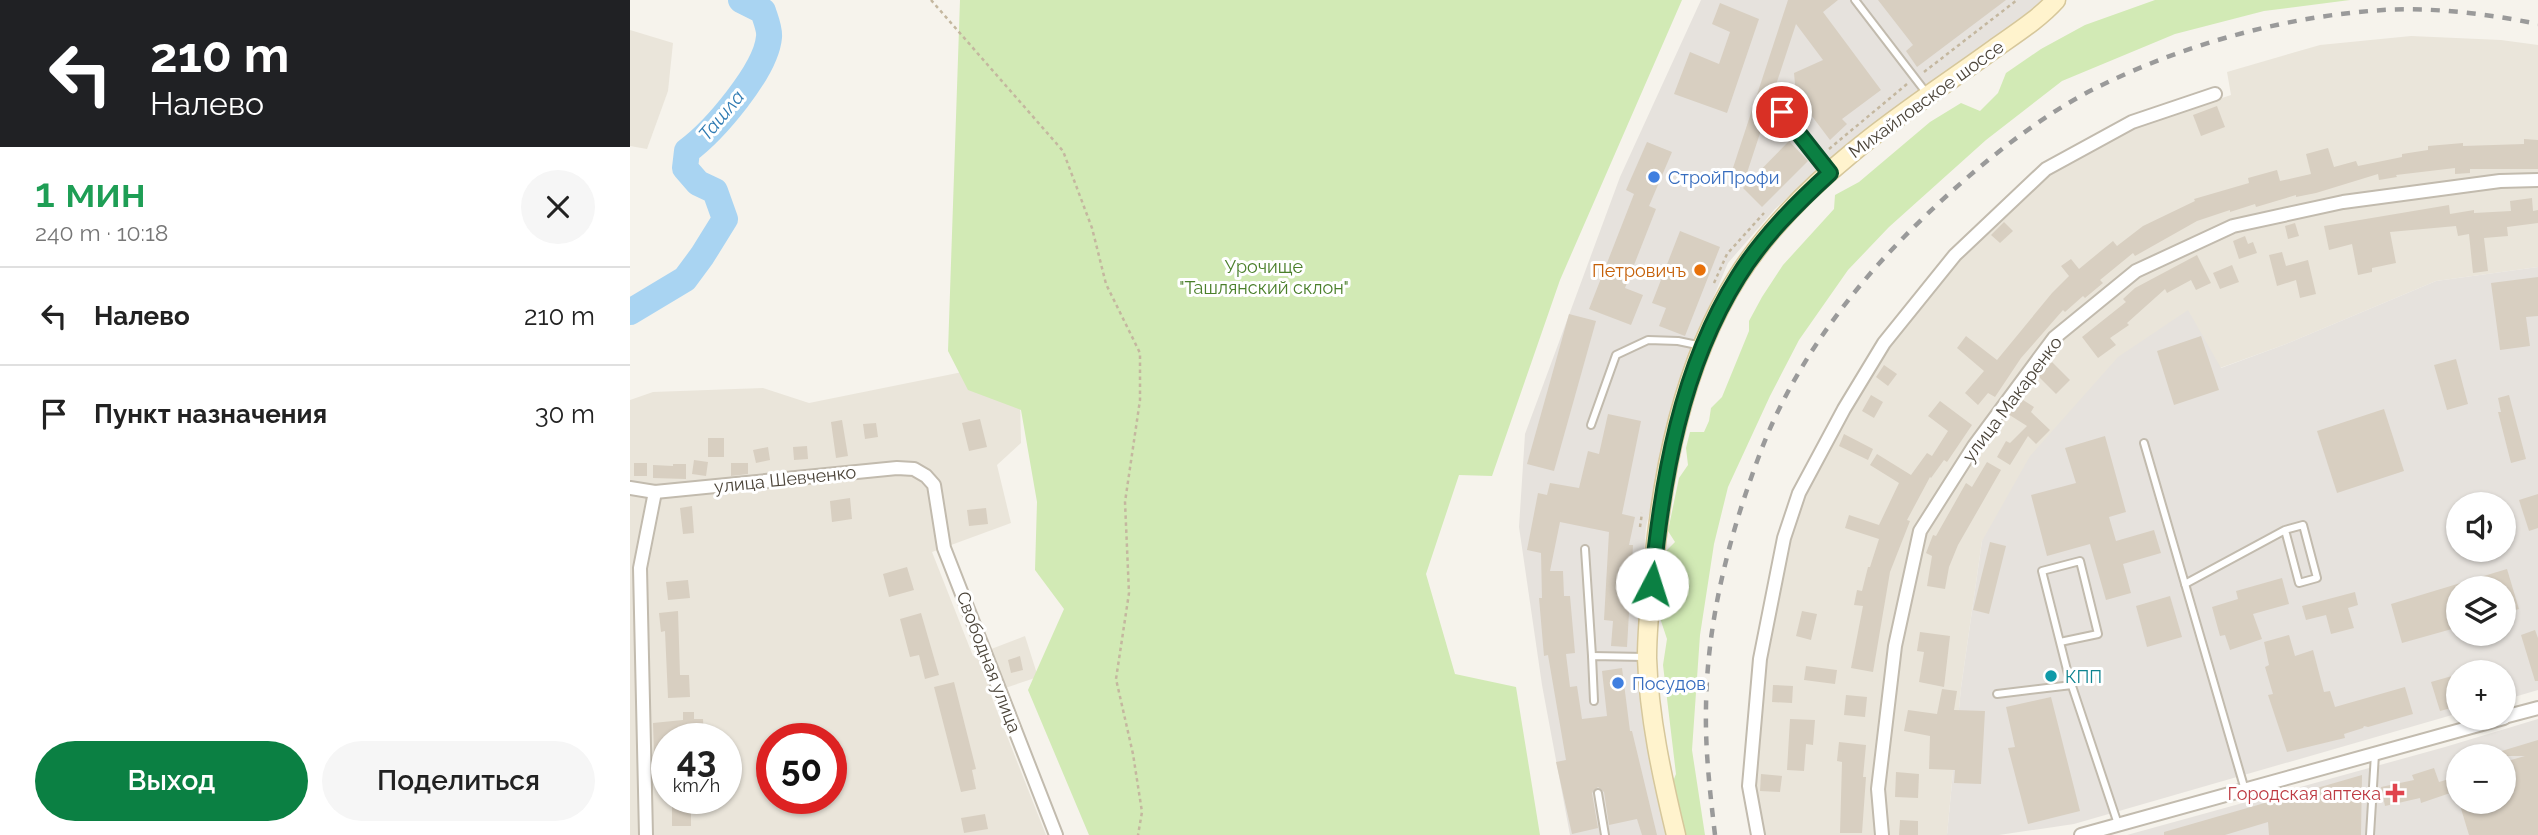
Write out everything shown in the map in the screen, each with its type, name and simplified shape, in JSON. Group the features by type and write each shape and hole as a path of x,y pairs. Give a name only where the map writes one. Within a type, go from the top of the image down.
{"main road":[{"name":"Михайловское шоссе","path":"1676,835 1652,711 1647,657 1656,538 1666,472 1687,393 1718,312 1760,244 1824,166 1853,152 2026,26 2056,0"}],"street":[{"path":"1758,835 1749,786 1760,659 1784,538 1799,494 1844,409 1884,343 1955,255 2046,169 2132,122 2215,94"},
{"name":"улица Макаренко","path":"1882,835 1878,789 1895,646 1920,531 1974,446 2054,338 2136,271 2233,226 2343,202 2500,181 2538,180"},
{"name":"улица Шевченко","path":"630,488 655,492 897,468 914,469 934,485"},
{"name":"Свободная улица","path":"934,485 944,548 1056,835"},
{"path":"646,835 640,568 655,492"},
{"path":"2516,714 2538,708"},
{"path":"2081,835 2459,730"}],"lane":[{"path":"1855,0 1929,96"},
{"path":"1782,112 1824,166"},
{"path":"1591,425 1616,355 1648,340 1678,341 1704,347"},
{"path":"2144,443 2245,790"},
{"path":"2185,584 2285,530 2304,525 2317,578 2299,583 2285,530"},
{"path":"1585,549 1594,701"},
{"path":"2060,642 2098,634 2080,561 2042,571 2060,642 2072,684 2119,826"},
{"path":"1592,656 1647,657"},
{"path":"1997,694 2072,684"},
{"path":"2370,835 2375,754"},
{"path":"1598,793 1605,835"}],"path":[{"path":"931,0 1063,151 1092,228 1106,284 1140,353 1140,400 1125,502 1129,593 1116,679 1133,754 1142,812 1138,835"},
{"path":"1824,166 1847,132 2017,0"},
{"path":"1710,292 1727,254 1772,206"},
{"path":"1640,532 1644,505"}],"shaded area":[{"path":"1701,0 2046,0 2031,14 1842,149 1775,209 1728,263 1690,352 1646,527 1637,648 1643,724 1667,835 1570,835 1542,685 1519,527 1525,434 1620,177"},
{"path":"630,30 673,43 668,91 647,149 630,146"},
{"path":"2411,36 2501,40 2538,45 2538,267 2436,281 2286,344 2220,368 1982,541 1961,688 1947,835 1764,835 1756,786 1763,664 1790,539 1805,494 1846,414 1889,347 1956,261 2048,175 2135,127 2231,95 2227,72 2320,45"},
{"path":"2538,267 2538,690 2516,696 2516,660 2446,660 2446,717 2074,824 1999,835 1947,835 1961,688 1982,541 2030,456 2118,357 2188,310 2221,368 2286,344 2436,281"},
{"path":"1012,362 1020,401 1021,443 997,465 1011,523 932,552 973,656 1025,636 1038,677 990,693 1046,835 630,835 630,400 653,392 763,388 809,403"},
{"path":"2538,719 2538,835 2127,835 2446,747 2446,814 2516,814 2516,744 2455,744 2501,730 2516,730 2516,726"}],"green space":[{"name":"Урочище \"Ташлянский склон\"","path":"960,0 1682,0 1560,280 1492,476 1459,475 1426,574 1455,674 1516,687 1540,835 1089,835 1028,690 1064,609 1035,570 1037,502 1021,410 968,390 948,351"},
{"path":"2155,0 2350,0 2264,11 2175,34 2062,81 1986,140 1889,227 1848,270 1799,340 1728,487 1714,544 1700,635 1692,750 1705,835 1684,835 1672,784 1676,774 1663,665 1667,639 1660,618 1666,551 1675,542 1668,531 1679,478 1688,465 1686,448 1690,432 1704,432 1711,408 1722,397 1749,331 1749,321 1762,297 1783,265 1834,209 1835,195 1859,182 1930,122 1961,103 1980,111 1998,93 2006,73 2041,49 2085,25"}],"building":[{"path":"1788,0 1838,0 1823,12 1881,90 1842,119 1847,124 1830,140 1796,95 1794,73 1823,60 1796,24 1743,185 1729,180"},
{"path":"1878,0 2006,0 1917,67 1906,51 1913,45"},
{"path":"1720,3 1759,19 1727,113 1674,94 1690,52 1719,64 1730,32 1712,24"},
{"path":"2217,106 2225,127 2201,136 2193,115"},
{"path":"2524,139 2538,140 2538,169 2470,169 2470,173 2455,174 2455,168 2396,175 2397,177 2379,180 2378,174 2316,193 2296,195 2256,207 2255,204 2197,221 2135,256 2133,253 2100,280 2103,283 2085,298 2083,296 2065,312 2063,310 2021,358 1995,397 1988,393 1978,405 1965,393 1984,371 1957,348 1966,336 1997,360 2069,276 2061,266 2071,259 2079,269 2113,241 2117,246 2143,226 2195,201 2194,199 2249,183 2248,178 2277,170 2280,181 2311,174 2306,154 2328,148 2334,167 2356,161 2358,166 2428,150 2428,146 2463,143 2463,146 2524,144"},
{"path":"1789,141 1808,161 1762,207 1743,188"},
{"path":"1647,142 1672,152 1649,206 1656,209 1625,288 1643,295 1631,325 1589,309 1634,194 1626,190"},
{"path":"2532,198 2533,211 2538,210 2538,223 2507,227 2508,236 2484,238 2488,271 2473,273 2469,234 2458,236 2456,226 2390,232 2396,263 2372,268 2372,272 2358,275 2352,244 2329,250 2324,226 2449,205 2450,214 2474,210 2474,213 2511,211 2510,201"},
{"path":"2004,222 2013,231 2000,243 1991,235"},
{"path":"2295,223 2299,236 2288,239 2285,226"},
{"path":"1680,231 1720,247 1685,336 1659,326 1666,308 1652,303"},
{"path":"2245,236 2248,244 2253,242 2257,253 2239,259 2233,241"},
{"path":"2282,252 2286,266 2308,260 2316,294 2300,298 2296,280 2277,286 2269,255"},
{"path":"2197,255 2211,283 2196,290 2191,280 2167,293 2165,289 2127,323 2129,325 2110,338 2116,345 2098,358 2082,337 2126,302 2123,299 2135,288"},
{"path":"2232,265 2239,282 2220,289 2213,273"},
{"path":"2538,277 2538,316 2526,317 2530,346 2500,350 2491,283"},
{"path":"1569,314 1596,321 1554,471 1527,464"},
{"path":"2201,336 2219,390 2174,405 2157,351"},
{"path":"2456,359 2468,404 2447,410 2434,365"},
{"path":"2052,362 2070,380 2056,394 2038,376"},
{"path":"1884,365 1897,374 1888,386 1876,377"},
{"path":"1871,395 1883,402 1874,418 1862,411"},
{"path":"2509,395 2526,459 2511,463 2498,412 2501,412 2498,398"},
{"path":"2020,398 2034,407 2031,412 2050,430 2036,444 2028,436 2010,465 1997,457 2006,441 2010,443 2027,426 2008,414"},
{"path":"1940,401 1972,425 1947,462 1944,460 1930,477 1907,520 1910,521 1890,572 1873,672 1851,668 1863,606 1854,605 1857,590 1862,591 1879,539 1845,528 1849,515 1879,525 1899,483 1870,465 1877,454 1911,475 1927,453 1932,456 1948,431 1928,416"},
{"path":"2384,409 2404,471 2337,493 2317,431"},
{"path":"1608,414 1641,421 1622,514 1635,517 1629,545 1633,545 1627,647 1611,646 1613,621 1604,620 1609,532 1560,522 1550,571 1563,571 1564,596 1570,596 1575,653 1566,654 1570,687 1577,686 1582,719 1607,716 1602,671 1622,668 1630,731 1657,835 1642,835 1637,819 1609,825 1604,792 1598,787 1592,793 1598,828 1572,834 1556,762 1566,760 1548,655 1544,656 1539,598 1542,598 1541,553 1527,550 1538,493 1547,495 1550,483 1579,488 1588,451 1599,454"},
{"path":"980,419 987,447 969,451 962,423"},
{"path":"842,420 848,456 836,458 831,422"},
{"path":"876,423 878,437 865,439 863,424"},
{"path":"1844,434 1873,449 1868,460 1839,446"},
{"path":"2105,436 2126,512 2109,517 2116,541 2154,530 2161,553 2123,564 2131,593 2106,600 2090,544 2047,556 2031,495 2076,483 2065,448"},
{"path":"708,438 724,438 724,457 708,457"},
{"path":"807,446 808,459 794,460 793,447"},
{"path":"768,447 770,460 756,463 753,450"},
{"path":"694,460 708,462 706,476 692,474"},
{"path":"1987,462 2001,470 1958,545 1949,567 1945,589 1927,586 1932,556 1926,553 1933,535 1936,536 1966,483 1972,487"},
{"path":"634,463 647,463 647,476 634,476"},
{"path":"731,463 748,463 748,474 731,476"},
{"path":"686,464 686,479 653,478 653,465"},
{"path":"2538,494 2538,528 2529,531 2519,500"},
{"path":"850,498 852,519 832,522 830,501"},
{"path":"692,506 694,533 683,534 680,508"},
{"path":"986,508 988,524 969,526 967,510"},
{"path":"1990,542 2006,546 1989,614 1973,610"},
{"path":"907,567 914,590 889,597 883,574"},
{"path":"2507,569 2509,576 2484,576"},
{"path":"2282,578 2289,604 2253,614 2262,639 2230,650 2225,635 2220,636 2212,607 2238,599 2236,591"},
{"path":"688,580 690,598 668,600 666,582"},
{"path":"2446,587 2446,631 2402,643 2391,604"},
{"path":"2355,592 2358,605 2348,608 2354,628 2331,634 2326,615 2306,620 2302,606"},
{"path":"2170,596 2182,637 2147,647 2136,606"},
{"path":"678,611 680,675 689,675 690,697 668,698 665,631 661,632 659,613"},
{"path":"1802,611 1817,614 1811,640 1796,636"},
{"path":"921,613 939,675 925,679 919,655 910,657 900,619"},
{"path":"2535,630 2538,638 2538,681 2535,681 2521,635"},
{"path":"1920,632 1950,636 1944,687 1919,682 1924,652 1917,651"},
{"path":"2289,635 2295,656 2313,650 2324,692 2330,691 2335,707 2405,687 2413,714 2364,726 2344,734 2345,738 2287,752 2268,695 2273,694 2265,667 2269,665 2264,642"},
{"path":"1020,656 1023,670 1011,673 1008,660"},
{"path":"1806,666 1837,670 1835,684 1804,680"},
{"path":"2446,678 2446,709 2440,711 2431,682"},
{"path":"954,682 976,769 972,770 976,789 961,792 934,687"},
{"path":"1773,685 1793,686 1792,703 1772,702"},
{"path":"1942,689 1957,691 1954,710 1985,711 1981,784 1954,783 1955,770 1929,769 1930,736 1904,731 1908,710 1937,714"},
{"path":"1846,695 1867,697 1865,717 1844,715"},
{"path":"2051,697 2080,811 2028,824 2008,748 2015,747 2006,707"},
{"path":"683,712 694,712 694,719 703,719 703,723 653,723 683,720"},
{"path":"1790,719 1815,720 1813,745 1806,744 1804,771 1787,770"},
{"path":"2538,740 2538,835 2469,835 2463,814 2516,814 2516,759 2525,756 2516,756 2516,747"},
{"path":"1839,742 1866,745 1862,833 1840,833 1842,762 1837,761"},
{"path":"2434,768 2439,782 2446,780 2446,794 2421,803 2420,798 2385,806 2381,787 2414,780 2412,775"},
{"path":"1896,772 1919,774 1918,798 1895,797"},
{"path":"1761,774 1782,776 1780,792 1760,791"},
{"path":"2362,775 2361,835 2269,835 2268,822 2225,835 2164,835 2164,832"},
{"path":"672,814 691,814 691,826 672,826"},
{"path":"985,814 988,829 964,833 961,818"},
{"path":"1900,820 1918,821 1918,835 1899,835"}],"waterway":[{"name":"Ташла","path":"630,312 685,279 725,219 715,191 698,183 685,168 687,151 711,130 737,99 766,51 769,34 763,11 741,0"}],"railway":[{"path":"1715,835 1706,739 1710,643 1729,548 1748,486 1771,426 1820,339 1881,261 1925,216 1972,173 2050,115 2102,85 2204,44 2311,18 2383,10 2461,12 2538,24"}],"place":[{"name":"СтройПрофи","path":"1654,177"},
{"name":"Петровичъ","path":"1700,270"},
{"name":"КПП","path":"2051,676"},
{"name":"Посудов","path":"1618,683"},
{"name":"Городская аптека","path":"2395,793"}],"route":[{"path":"1652,584 1666,472 1687,393 1718,312 1760,244 1830,173 1782,112"}]}
